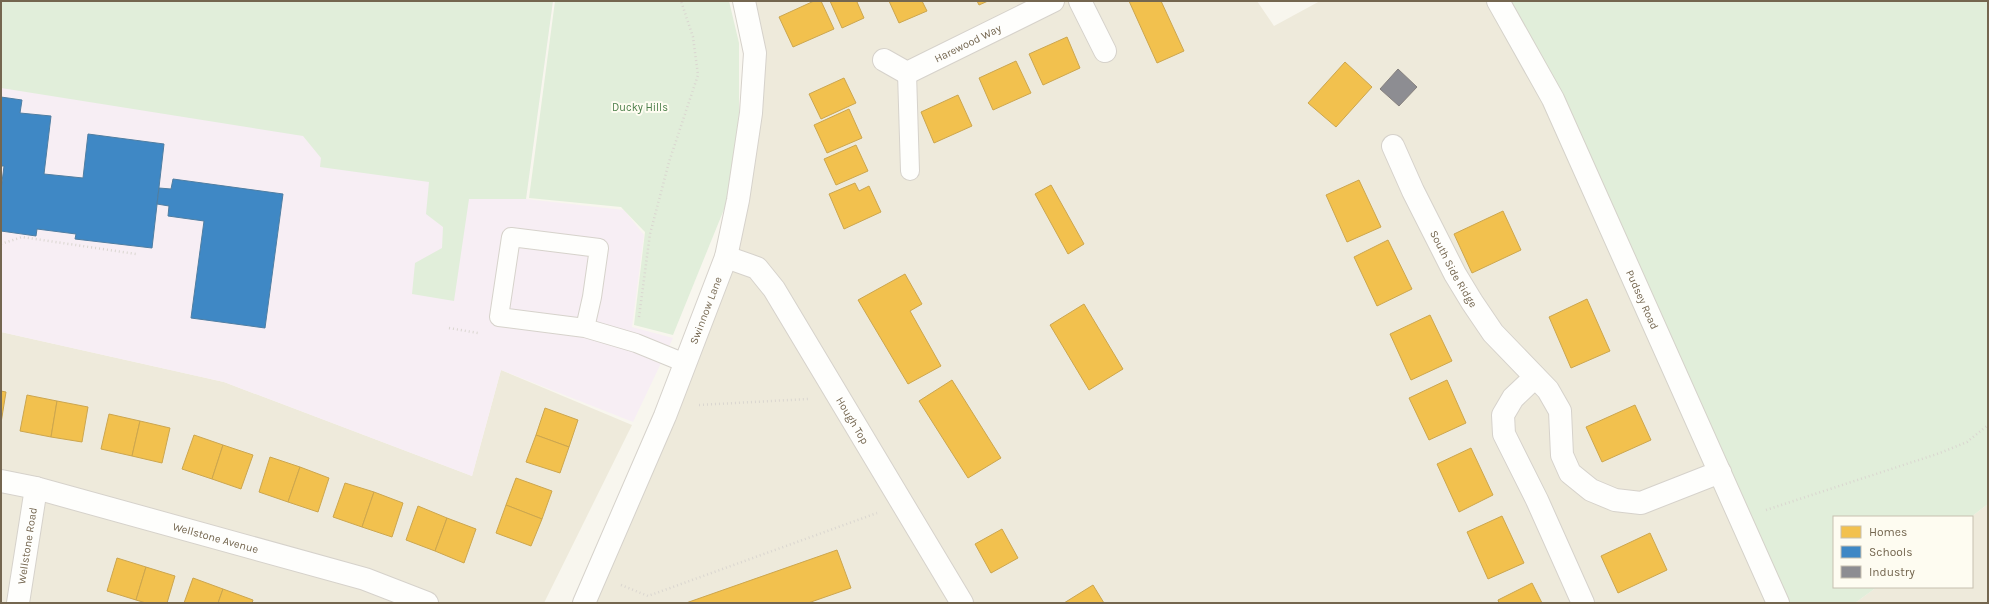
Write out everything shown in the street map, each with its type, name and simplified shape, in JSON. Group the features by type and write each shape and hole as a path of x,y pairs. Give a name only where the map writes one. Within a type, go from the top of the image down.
{"street":[{"name":"Swinnow Lane","path":"584,603 664,416 726,257 738,200 750,120 755,53 744,1"},
{"name":"Harewood Way","path":"907,73 1053,1"},
{"path":"1080,1 1106,51"},
{"name":"Pudsey Road","path":"1498,1 1553,99 1778,603"},
{"path":"884,60 907,73"},
{"name":"South Side Ridge","path":"1393,146 1413,191 1455,274 1472,302 1493,333 1548,390 1560,411 1562,455 1570,473 1591,490 1615,500 1641,503 1720,472"},
{"name":"Hough Top","path":"726,257 757,268 770,284 962,603"},
{"path":"1535,377 1513,398 1503,415 1504,434 1537,500 1583,603"},
{"name":"Wellstone Avenue","path":"1,481 36,488 366,578 427,603"},
{"name":"Wellstone Road","path":"18,603 36,488"}],"lane":[{"path":"907,73 910,171"},
{"path":"585,328 592,297 599,248 511,237 499,317 585,328 636,343 685,363"}],"path":[{"path":"636,343 650,234 669,162 698,75 693,37 681,1"},
{"path":"1,244 22,237 136,254"},
{"path":"695,405 838,397"},
{"path":"1741,520 1765,510 1940,453 1966,442 1988,425"},
{"path":"596,575 648,596 902,504"}],"shaded area":[{"path":"1,1 553,1 526,199 624,210 644,235 632,327 673,338 633,422 501,370 472,476 224,382 1,332"},
{"path":"744,1 1257,1 1274,26 1320,1 1498,1 1778,603 584,603 698,327 751,113"},
{"path":"1,332 224,382 472,476 501,370 632,425 544,603 1,603"},
{"path":"1988,504 1988,603 1855,603 1876,588 1973,588 1972,516"}],"green space":[{"path":"1,1 553,1 526,199 469,199 454,301 412,294 415,263 442,248 443,227 426,214 429,182 320,167 321,158 303,136 1,88"},
{"name":"Ducky Hills","path":"555,1 729,1 739,43 739,114 729,197 673,335 634,325 645,232 621,207 529,198"},
{"path":"1498,1 1988,1 1988,504 1972,516 1833,516 1833,588 1876,588 1855,603 1778,603"}],"building: Homes":[{"path":"814,1 821,1 834,29 793,47 779,17"},
{"path":"830,1 859,1 857,2 864,18 842,28"},
{"path":"889,1 922,1 927,11 899,23"},
{"path":"977,1 988,1 979,5"},
{"path":"1129,1 1161,1 1184,51 1157,63"},
{"path":"1067,37 1080,68 1043,85 1029,54"},
{"path":"1016,61 1031,93 993,110 979,78"},
{"path":"1345,62 1372,87 1336,127 1308,103"},
{"path":"844,78 856,103 821,119 809,94"},
{"path":"958,95 972,126 934,143 921,112"},
{"path":"849,109 862,138 827,153 814,125"},
{"path":"856,145 868,171 836,185 824,159"},
{"path":"1359,180 1381,227 1347,242 1326,195"},
{"path":"855,183 859,191 869,186 881,212 844,229 829,194"},
{"path":"1051,185 1084,244 1068,254 1035,194"},
{"path":"1503,211 1521,250 1472,273 1454,234"},
{"path":"1388,240 1412,289 1377,306 1354,257"},
{"path":"905,274 922,304 910,311 941,366 908,384 858,300"},
{"path":"1587,299 1610,351 1571,368 1549,317"},
{"path":"1084,304 1123,369 1089,390 1050,325"},
{"path":"1430,315 1452,361 1411,380 1390,334"},
{"path":"952,380 1001,458 968,478 919,401"},
{"path":"1447,380 1466,423 1429,440 1409,398"},
{"path":"1,391 6,392 1,423"},
{"path":"27,395 57,401 51,437 20,431"},
{"path":"57,401 88,407 82,442 51,437"},
{"path":"1635,405 1651,440 1602,462 1586,427"},
{"path":"545,408 578,420 569,447 536,435"},
{"path":"109,414 140,421 132,456 101,449"},
{"path":"140,421 170,428 162,463 132,456"},
{"path":"194,435 223,445 212,479 182,469"},
{"path":"536,435 569,447 560,473 526,462"},
{"path":"223,445 253,455 241,489 212,479"},
{"path":"1471,448 1493,495 1459,512 1437,464"},
{"path":"270,457 300,467 288,502 259,492"},
{"path":"300,467 329,478 318,512 288,502"},
{"path":"516,478 552,491 542,519 506,505"},
{"path":"345,483 374,492 362,527 333,517"},
{"path":"374,492 403,503 392,537 362,527"},
{"path":"506,505 542,519 531,546 496,533"},
{"path":"418,506 447,518 435,551 406,540"},
{"path":"1502,516 1524,563 1488,579 1467,532"},
{"path":"447,518 476,529 464,563 435,551"},
{"path":"1002,529 1018,558 991,573 975,544"},
{"path":"1650,533 1667,570 1618,593 1601,556"},
{"path":"837,550 851,588 808,603 686,603"},
{"path":"117,558 146,567 136,600 107,591"},
{"path":"146,567 175,576 167,603 146,603 136,600"},
{"path":"193,578 223,589 218,603 184,603"},
{"path":"1532,583 1542,603 1499,603 1498,600"},
{"path":"1093,585 1104,603 1064,603"},
{"path":"223,589 253,600 252,603 218,603"}],"building: Schools":[{"path":"1,97 22,100 20,113 51,116 44,174 83,178 88,134 164,144 152,248 75,239 76,234 37,229 36,236 1,231 1,190 4,166 1,166"},
{"path":"173,179 283,194 265,328 191,318 204,221 168,216 169,206 157,204 159,188 171,189"}],"building: Industry":[{"path":"1398,69 1417,87 1399,106 1380,89"}]}
